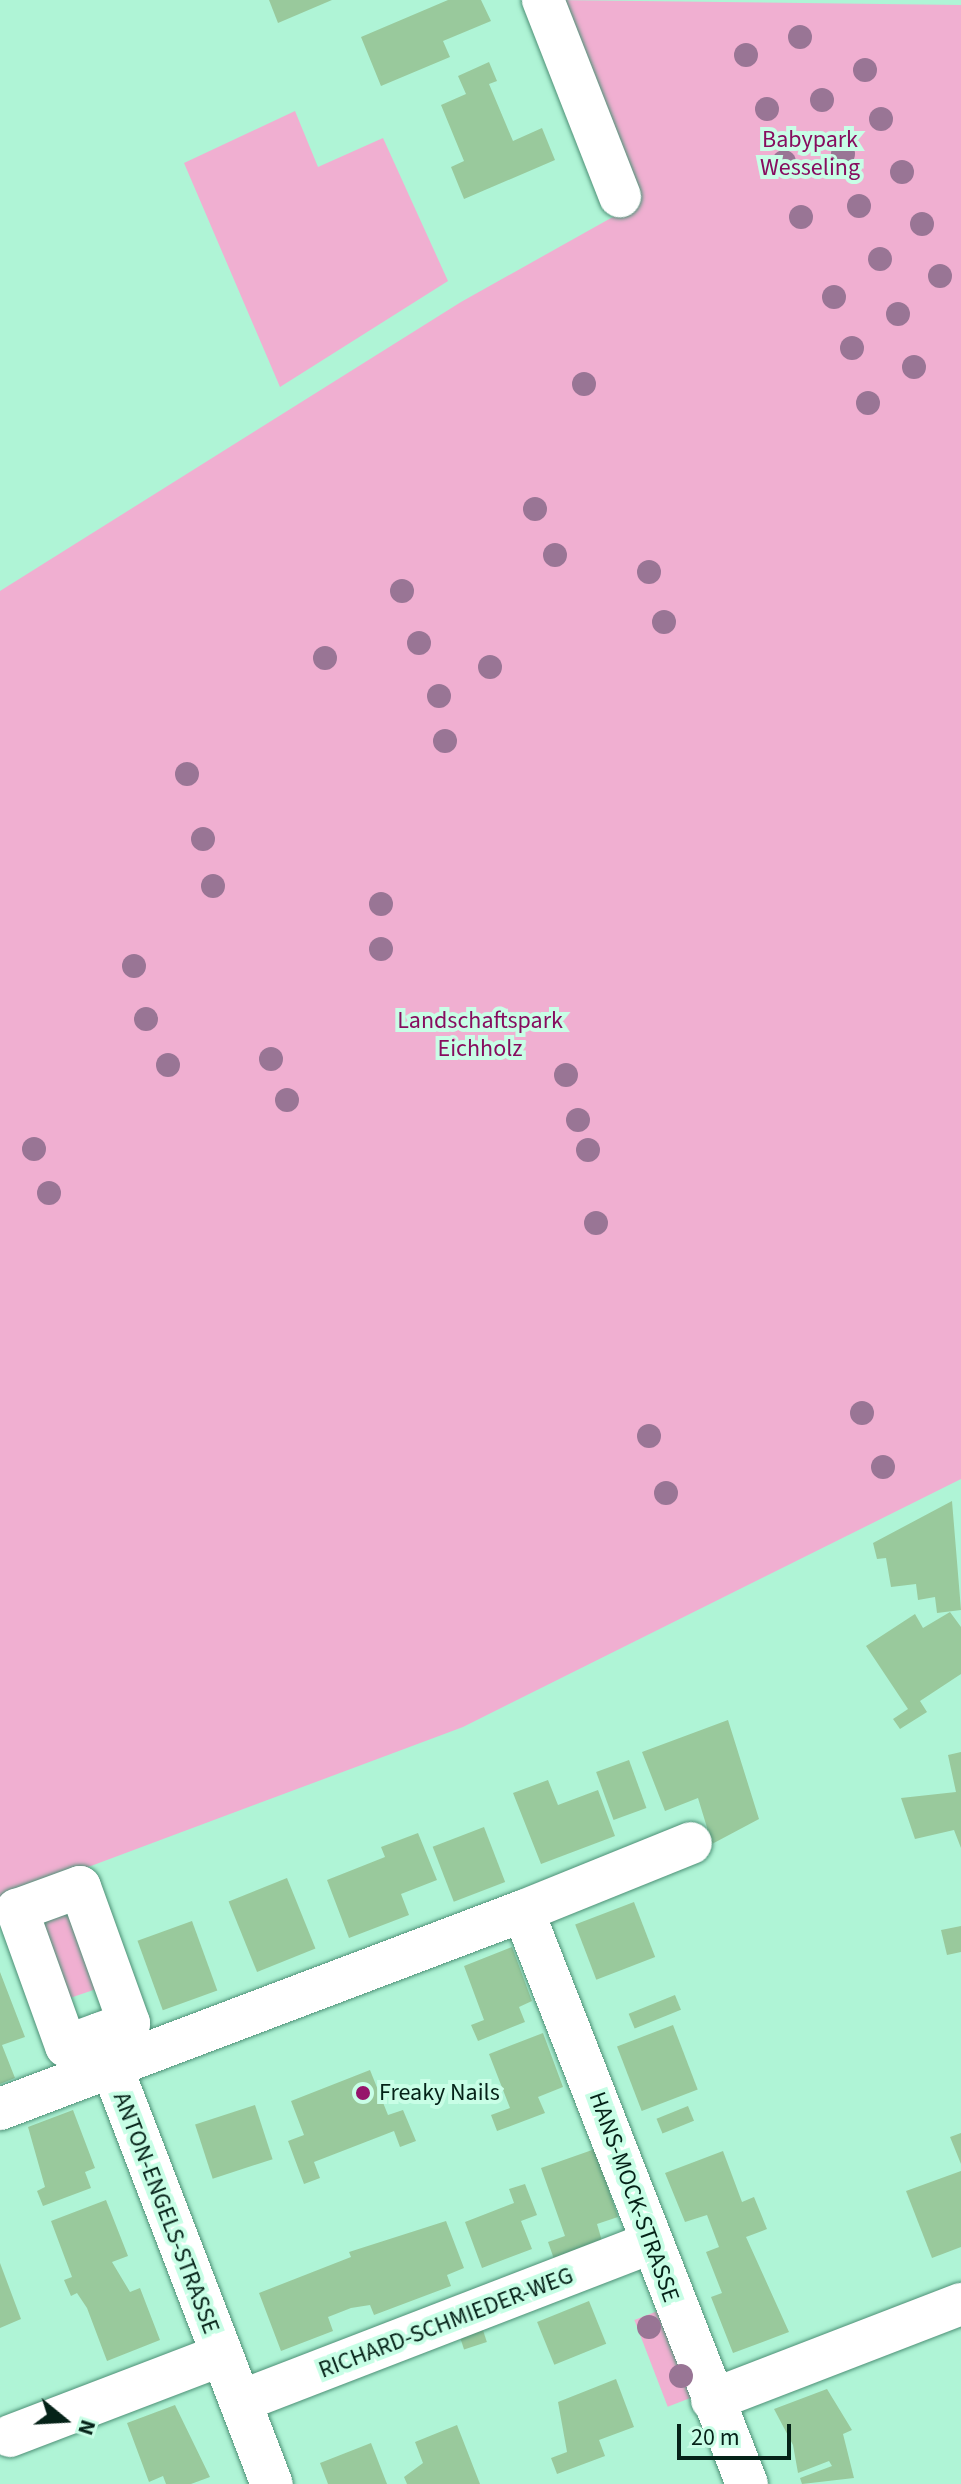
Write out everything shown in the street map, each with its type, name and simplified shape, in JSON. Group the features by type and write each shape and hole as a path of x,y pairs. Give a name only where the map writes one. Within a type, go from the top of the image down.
{"street":[{"path":"543,0 620,196"},
{"path":"105,2052 523,1911 691,1843"},
{"name":"HANS-MOCK-STRASSE","path":"523,1911 536,1928 650,2243 747,2484"},
{"name":"ANTON-ENGELS-STRASSE","path":"0,2109 105,2052 272,2484"},
{"name":"RICHARD-SCHMIEDER-WEG","path":"241,2401 650,2243"},
{"path":"712,2400 961,2304"},
{"name":"ANTON-ENGELS-STRASSE","path":"10,2436 220,2356"}],"green space":[{"name":"Landschaftspark Eichholz","path":"554,0 961,5 961,1479 463,1727 0,1900 0,591 461,302 636,204"},
{"path":"295,111 318,167 383,138 448,281 280,387 184,163"},
{"path":"73,1905 101,1987 61,2001 32,1919"},
{"path":"668,2307 701,2394 668,2407 634,2320"}],"building":[{"path":"269,0 332,0 278,23"},
{"path":"448,0 481,0 491,21 443,41 450,57 381,86 361,37"},
{"path":"489,62 497,81 489,84 513,141 542,128 555,160 464,199 451,167 464,161 441,105 466,94 458,76"},
{"path":"952,1501 961,1610 937,1613 935,1597 918,1600 916,1584 891,1587 886,1558 877,1559 873,1543"},
{"path":"950,1612 961,1627 961,1674 920,1701 927,1712 900,1729 893,1719 908,1709 866,1646 915,1614 923,1628"},
{"path":"728,1720 759,1819 712,1844 698,1798 665,1811 642,1752"},
{"path":"961,1752 961,1848 954,1830 915,1839 901,1798 956,1792 948,1755"},
{"path":"629,1760 646,1808 614,1820 596,1772"},
{"path":"548,1780 558,1805 598,1790 615,1836 541,1864 513,1793"},
{"path":"484,1827 505,1882 454,1902 433,1847"},
{"path":"418,1833 437,1880 401,1894 409,1915 349,1938 327,1880 385,1857 381,1847"},
{"path":"287,1878 315,1948 257,1972 229,1902"},
{"path":"634,1902 655,1957 596,1980 575,1925"},
{"path":"192,1921 217,1991 163,2010 137,1941"},
{"path":"961,1926 961,1952 947,1955 941,1930"},
{"path":"512,1947 532,2001 519,2007 525,2022 478,2041 471,2025 484,2020 464,1966"},
{"path":"0,1972 25,2037 2,2045 15,2078 0,2084"},
{"path":"675,1995 681,2010 635,2029 629,2014"},
{"path":"673,2025 698,2089 642,2111 617,2047"},
{"path":"543,2033 563,2087 538,2097 545,2113 497,2131 491,2115 510,2108 489,2054"},
{"path":"370,2070 388,2115 403,2110 416,2141 400,2147 394,2131 314,2162 320,2178 304,2184 288,2141 304,2135 291,2101"},
{"path":"255,2105 273,2159 213,2179 195,2124"},
{"path":"688,2106 694,2121 662,2134 656,2119"},
{"path":"73,2110 95,2168 85,2172 91,2188 43,2206 37,2191 45,2187 28,2127"},
{"path":"961,2133 961,2164 950,2137"},
{"path":"595,2149 618,2217 597,2224 602,2241 554,2259 548,2242 565,2236 541,2168"},
{"path":"723,2151 742,2202 754,2197 767,2229 746,2237 789,2332 733,2353 711,2297 722,2293 706,2252 719,2247 707,2215 685,2222 665,2173"},
{"path":"961,2171 961,2247 932,2258 906,2191"},
{"path":"525,2184 537,2215 521,2221 532,2249 482,2268 465,2222 514,2203 509,2189"},
{"path":"106,2200 128,2256 112,2262 130,2292 140,2288 160,2340 107,2361 87,2308 77,2293 71,2296 64,2280 72,2277 51,2221"},
{"path":"446,2221 464,2268 447,2275 451,2286 374,2315 370,2305 351,2308 328,2317 333,2331 281,2351 259,2293 351,2257 349,2252"},
{"path":"0,2263 21,2319 0,2328"},
{"path":"589,2301 606,2344 554,2365 537,2322"},
{"path":"481,2324 487,2342 464,2349 458,2331"},
{"path":"616,2379 634,2427 599,2440 605,2456 557,2474 551,2458 567,2452 558,2402"},
{"path":"827,2389 852,2430 843,2434 854,2478 802,2484 800,2478 832,2466 829,2461 798,2473 793,2445 774,2409"},
{"path":"175,2405 210,2477 191,2484 166,2484 163,2476 149,2482 127,2423"},
{"path":"457,2425 480,2484 407,2484 404,2477 423,2463 415,2442"},
{"path":"371,2443 387,2484 328,2484 320,2463"}],"place":[{"name":"Freaky Nails","path":"363,2093"}],"park label":[{"name":"Babypark Wesseling","path":"810,154"}]}
